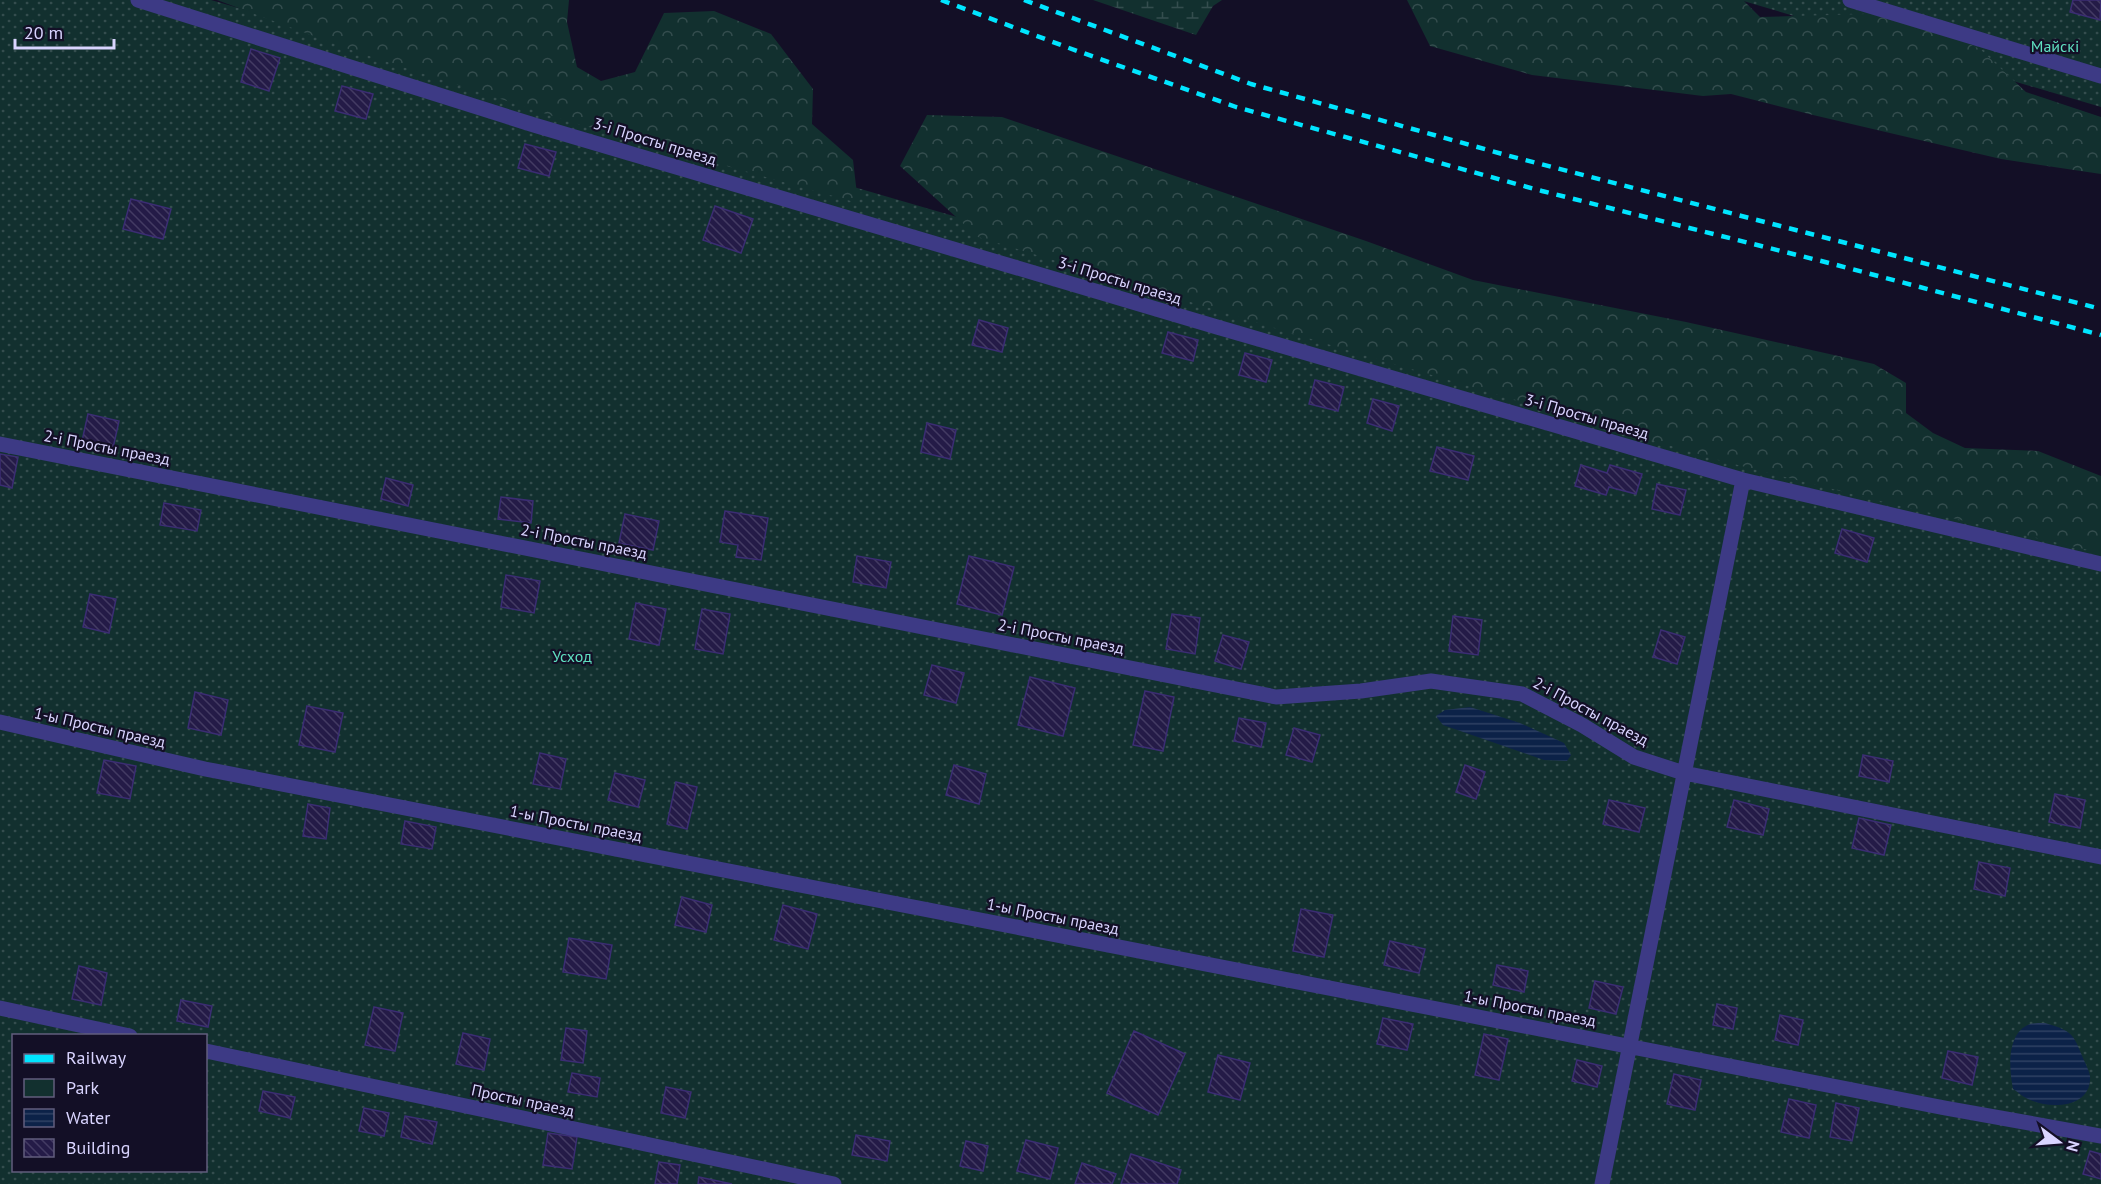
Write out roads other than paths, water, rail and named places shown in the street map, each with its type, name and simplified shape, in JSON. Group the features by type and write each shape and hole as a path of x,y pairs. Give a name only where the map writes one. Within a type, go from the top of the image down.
{"lane":[{"name":"3-і Просты праезд","path":"138,0 546,128 1743,480 2101,564"},
{"path":"1850,0 2101,76"},
{"name":"2-і Просты праезд","path":"0,444 1276,697 1361,691 1431,681 1522,694 1582,725 1634,758 1684,773 2101,856"},
{"path":"1602,1184 1743,480"},
{"name":"1-ы Просты праезд","path":"0,722 205,769 1934,1106 2101,1136"},
{"path":"0,1008 125,1034"},
{"name":"Просты праезд","path":"207,1052 834,1184"}],"water":[{"path":"1470,707 1520,723 1564,743 1571,755 1567,761 1544,760 1443,725 1436,716 1445,710"},
{"path":"2045,1023 2061,1028 2074,1038 2090,1076 2089,1087 2084,1095 2068,1104 2047,1105 2026,1098 2013,1089 2010,1062 2013,1043 2022,1029 2030,1024"}],"railway":[{"path":"941,0 1236,107 1542,191 1829,263 2101,335"},
{"path":"1024,0 1251,84 1506,155 2101,309"}],"park label":[{"name":"Майскі","path":"2055,46"},
{"name":"Усход","path":"572,656"}]}
